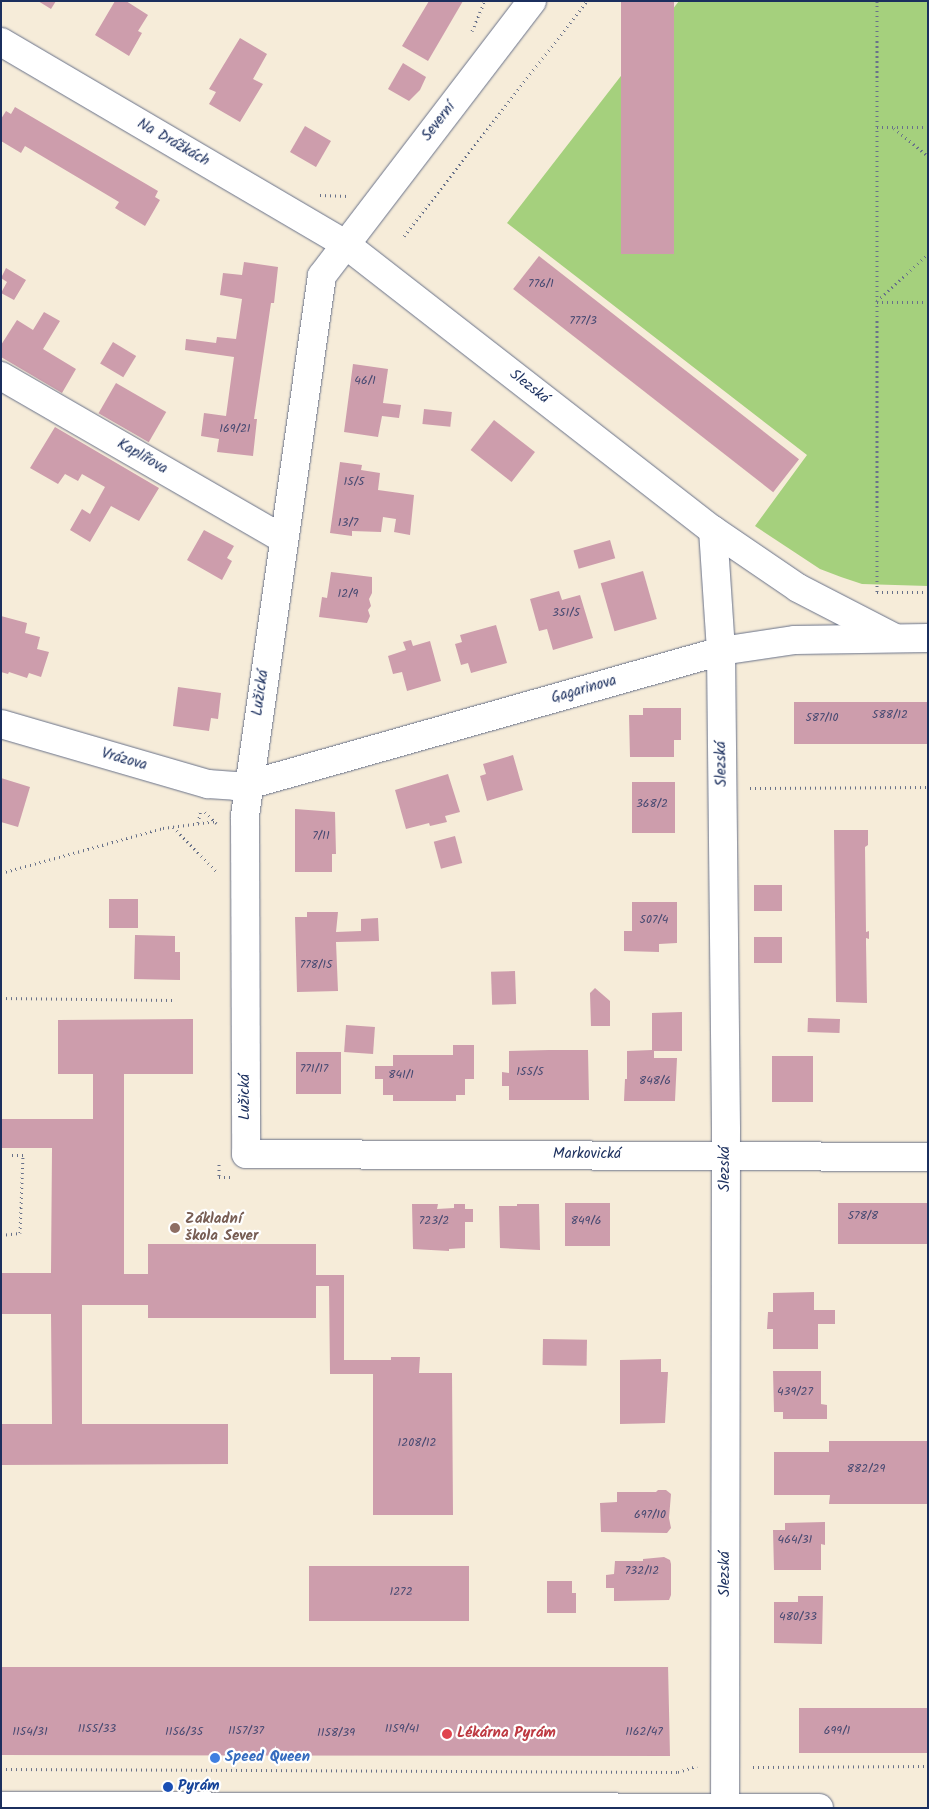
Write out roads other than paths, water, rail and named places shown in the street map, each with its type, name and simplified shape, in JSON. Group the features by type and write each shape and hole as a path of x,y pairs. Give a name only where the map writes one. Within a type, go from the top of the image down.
{"street":[{"name":"Severní","path":"345,244 532,1"},
{"name":"Na Drážkách","path":"1,42 345,244"},
{"name":"Slezská","path":"345,244 713,530 798,588 894,638"},
{"name":"Lužická","path":"243,1166 245,816 248,785 322,276 345,244"},
{"name":"Kaplířova","path":"1,376 283,539"},
{"name":"Slezská","path":"713,530 721,652 726,1156 725,1808"},
{"name":"Gagarinova","path":"248,785 721,652 795,640 928,638"},
{"name":"Vrázova","path":"1,724 208,784 227,787 248,785"},
{"name":"Markovická","path":"243,1166 726,1156 928,1157"},
{"path":"1,1806 819,1808"}],"place":[{"name":"Základní škola Sever","path":"175,1228"},
{"name":"Lékárna Pyrám","path":"447,1734"},
{"name":"Speed Queen","path":"215,1758"},
{"name":"Pyrám","path":"168,1787"}]}
